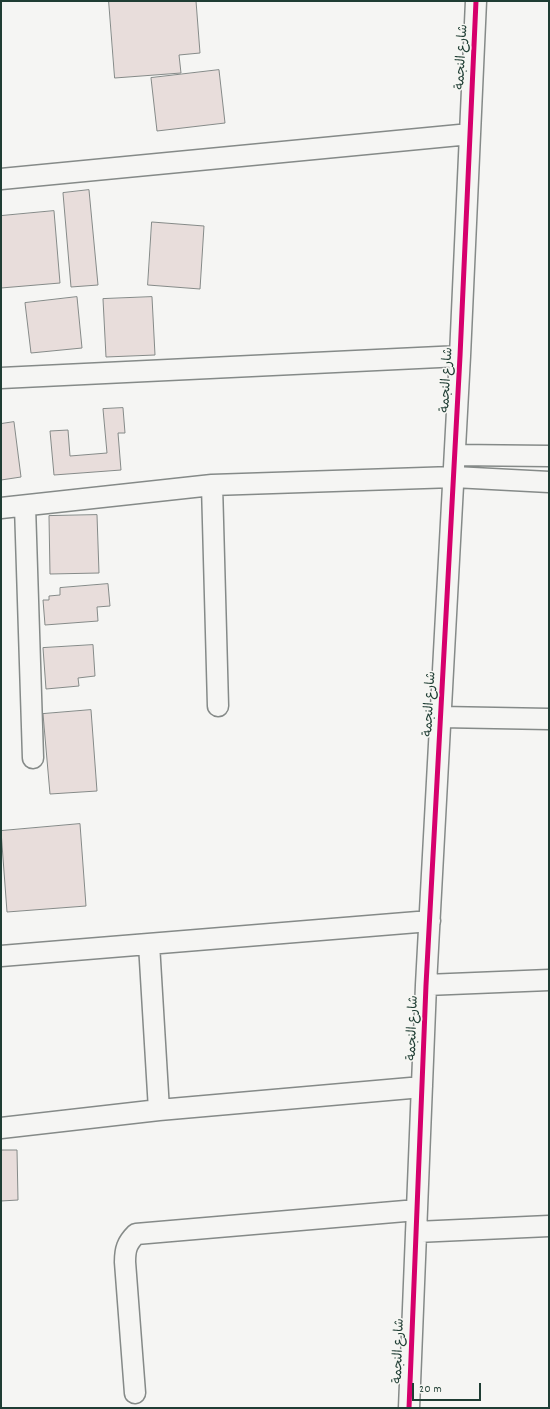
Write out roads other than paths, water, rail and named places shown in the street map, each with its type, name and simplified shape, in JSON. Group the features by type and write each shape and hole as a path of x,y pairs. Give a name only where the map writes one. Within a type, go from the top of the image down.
{"street":[{"name":"شارع النجمة","path":"409,1408 426,985 454,477 476,1"},
{"path":"1,179 470,134"},
{"path":"1,378 460,356"},
{"path":"455,455 549,456"},
{"path":"1,508 212,485 454,477 549,482"},
{"path":"212,485 218,706"},
{"path":"24,506 33,758"},
{"path":"441,717 549,719"},
{"path":"1,956 430,921"},
{"path":"149,944 159,1110"},
{"path":"426,985 549,980"},
{"path":"1,1128 159,1110 422,1087"},
{"path":"135,1393 125,1250 128,1241 136,1234 417,1210"},
{"path":"416,1232 549,1226"}]}
